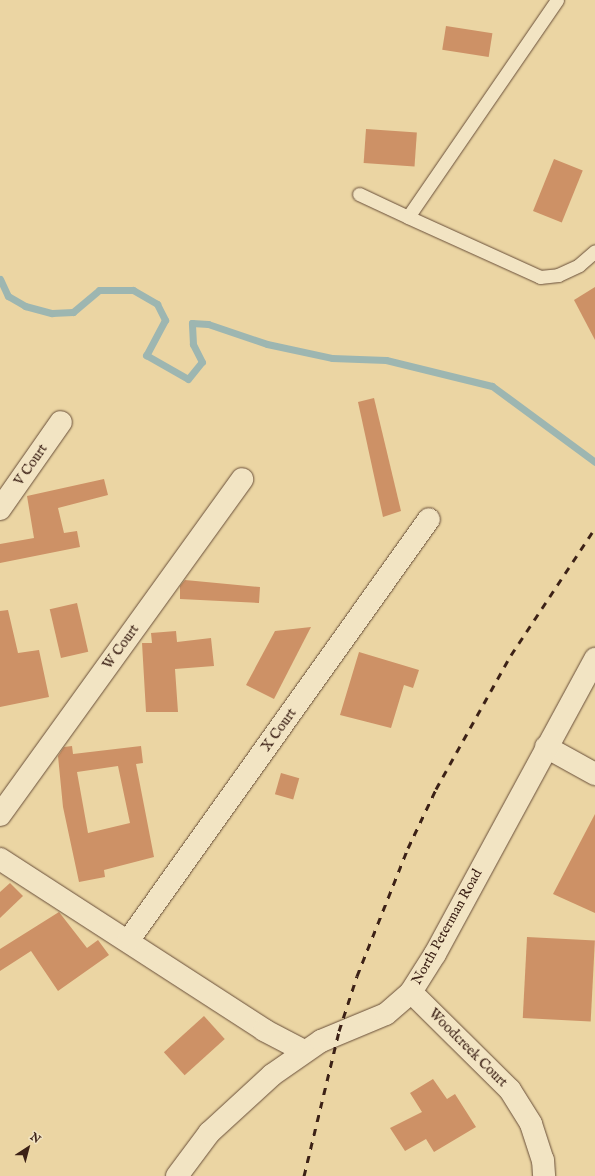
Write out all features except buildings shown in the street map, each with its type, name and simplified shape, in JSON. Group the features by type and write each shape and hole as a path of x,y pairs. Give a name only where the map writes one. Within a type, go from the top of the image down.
{"street":[{"name":"V Court","path":"0,509 62,422"},
{"name":"W Court","path":"0,814 242,478"},
{"name":"X Court","path":"128,941 430,519"},
{"name":"North Peterman Road","path":"177,1176 209,1133 304,1051 339,1031 386,1014 411,992 435,954 595,659"},
{"path":"546,747 595,774"},
{"path":"0,859 304,1051"},
{"name":"Woodcreek Court","path":"411,992 510,1090 531,1124 543,1160 544,1176"}],"lane":[{"path":"408,217 557,0"},
{"path":"359,194 540,277 558,275 579,265 595,251"}],"waterway":[{"path":"0,279 8,296 25,306 52,313 73,312 99,290 133,290 157,304 165,320 146,355 188,379 202,362 193,344 192,323 208,324 267,344 332,358 386,360 492,386 595,462"}],"railway":[{"path":"304,1176 339,1031 357,976 408,848 436,789 511,655 595,528"}]}
